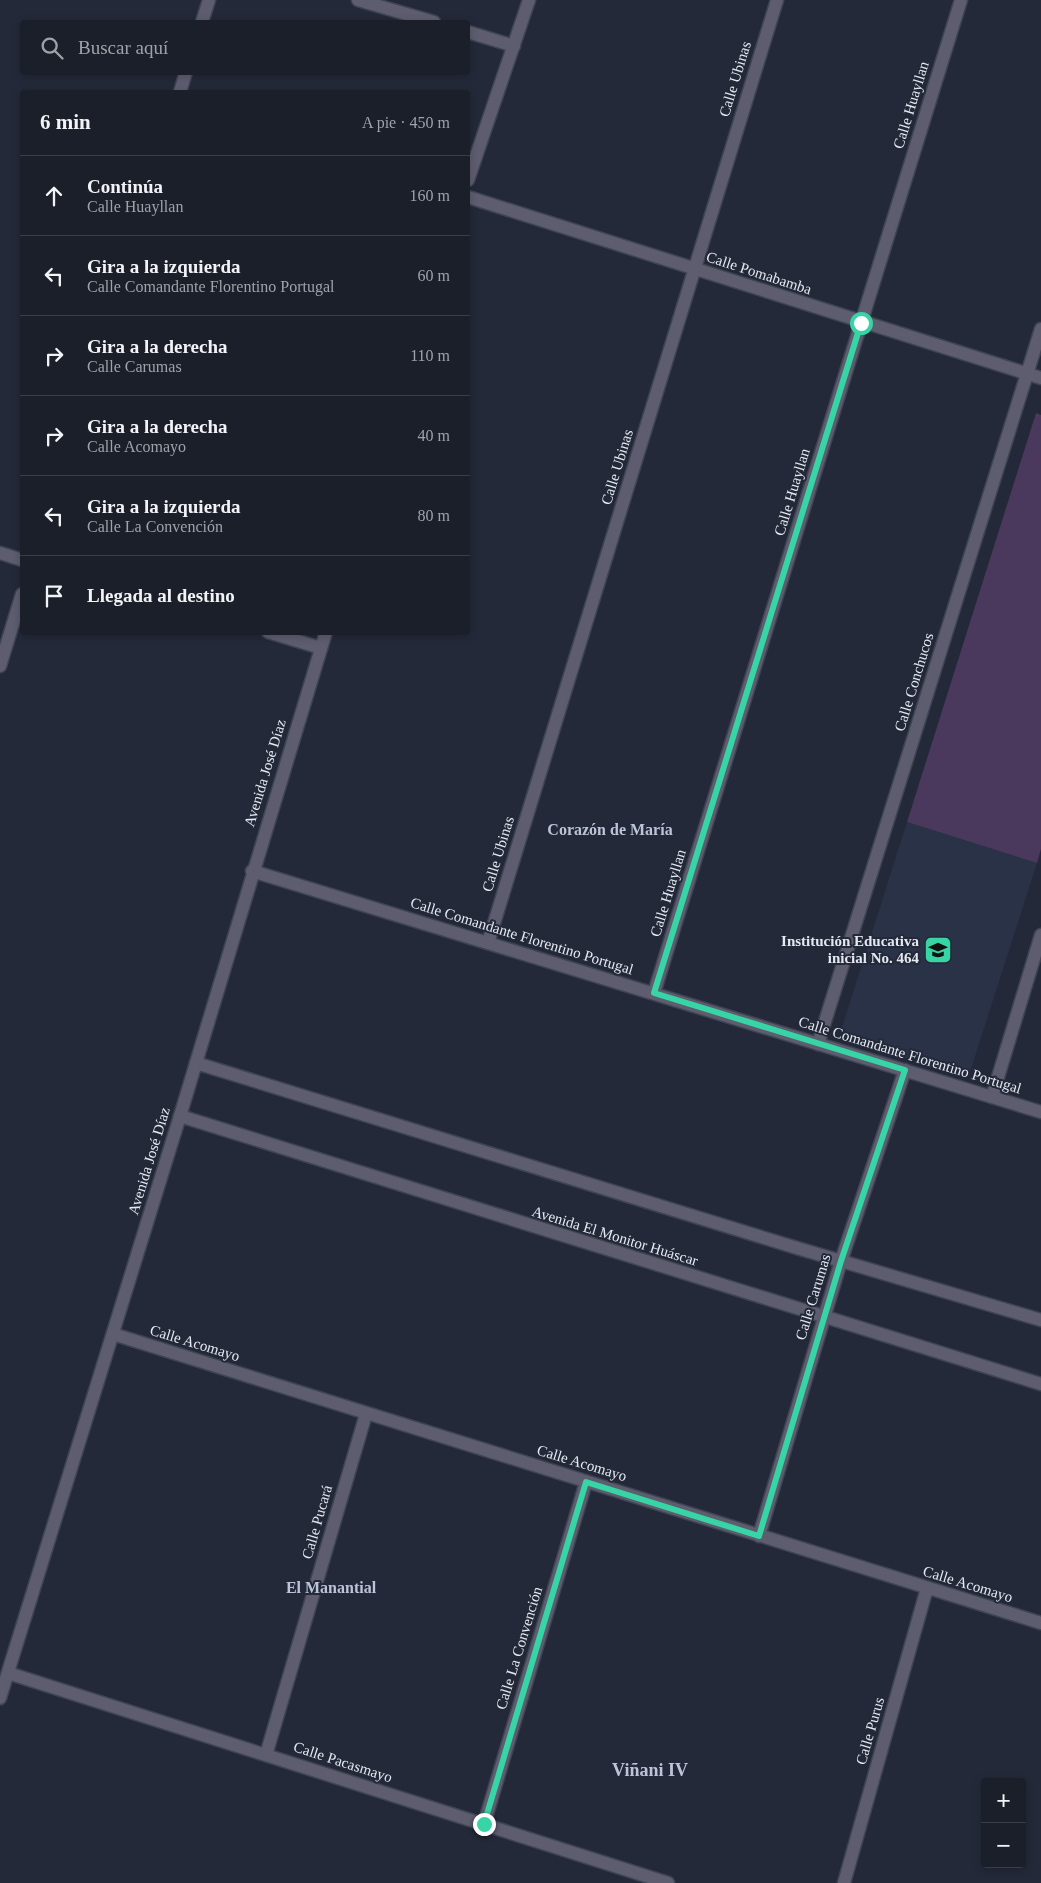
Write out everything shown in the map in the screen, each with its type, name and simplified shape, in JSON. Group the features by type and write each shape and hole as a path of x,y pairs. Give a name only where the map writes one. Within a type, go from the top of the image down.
{"street":[{"path":"203,20 209,0"},
{"path":"358,0 427,20"},
{"path":"470,174 529,0"},
{"name":"Calle Ubinas","path":"488,943 777,0"},
{"name":"Calle Huayllan","path":"654,993 960,0"},
{"path":"470,33 514,46"},
{"path":"181,90 185,75"},
{"name":"Calle Pomabamba","path":"470,198 861,323 1041,378"},
{"name":"Calle Conchucos","path":"818,1044 1041,329"},
{"path":"0,553 20,559"},
{"path":"0,666 20,601"},
{"path":"278,635 321,648"},
{"name":"Avenida José Díaz","path":"0,1698 180,1116 252,871 325,635"},
{"name":"Calle Comandante Florentino Portugal","path":"252,871 1041,1112"},
{"path":"992,1097 1041,935"},
{"path":"196,1063 841,1261 1041,1320"},
{"name":"Calle Carumas","path":"759,1536 841,1261 905,1070"},
{"name":"Avenida El Monitor Huáscar","path":"180,1116 1041,1384"},
{"name":"Calle Acomayo","path":"113,1334 1041,1624"},
{"name":"Calle Pucará","path":"266,1755 366,1414"},
{"name":"Calle La Convención","path":"484,1824 586,1482"},
{"name":"Calle Purus","path":"844,1883 927,1588"},
{"name":"Calle Pacasmayo","path":"8,1673 484,1824 660,1882"}],"shaded area":[{"path":"1036,413 1041,415 1041,849 1037,863 907,822"},
{"name":"Institución Educativa inicial No. 464","path":"907,822 1037,863 968,1078 839,1037"}],"place":[{"name":"Institución Educativa inicial No. 464","path":"938,950"}],"district":[{"name":"Corazón de María","path":"610,829"},
{"name":"El Manantial","path":"331,1587"},
{"name":"Viñani IV","path":"650,1770"}],"route":[{"path":"484,1824 586,1482 759,1536 841,1261 905,1070 654,993 861,323"}]}
